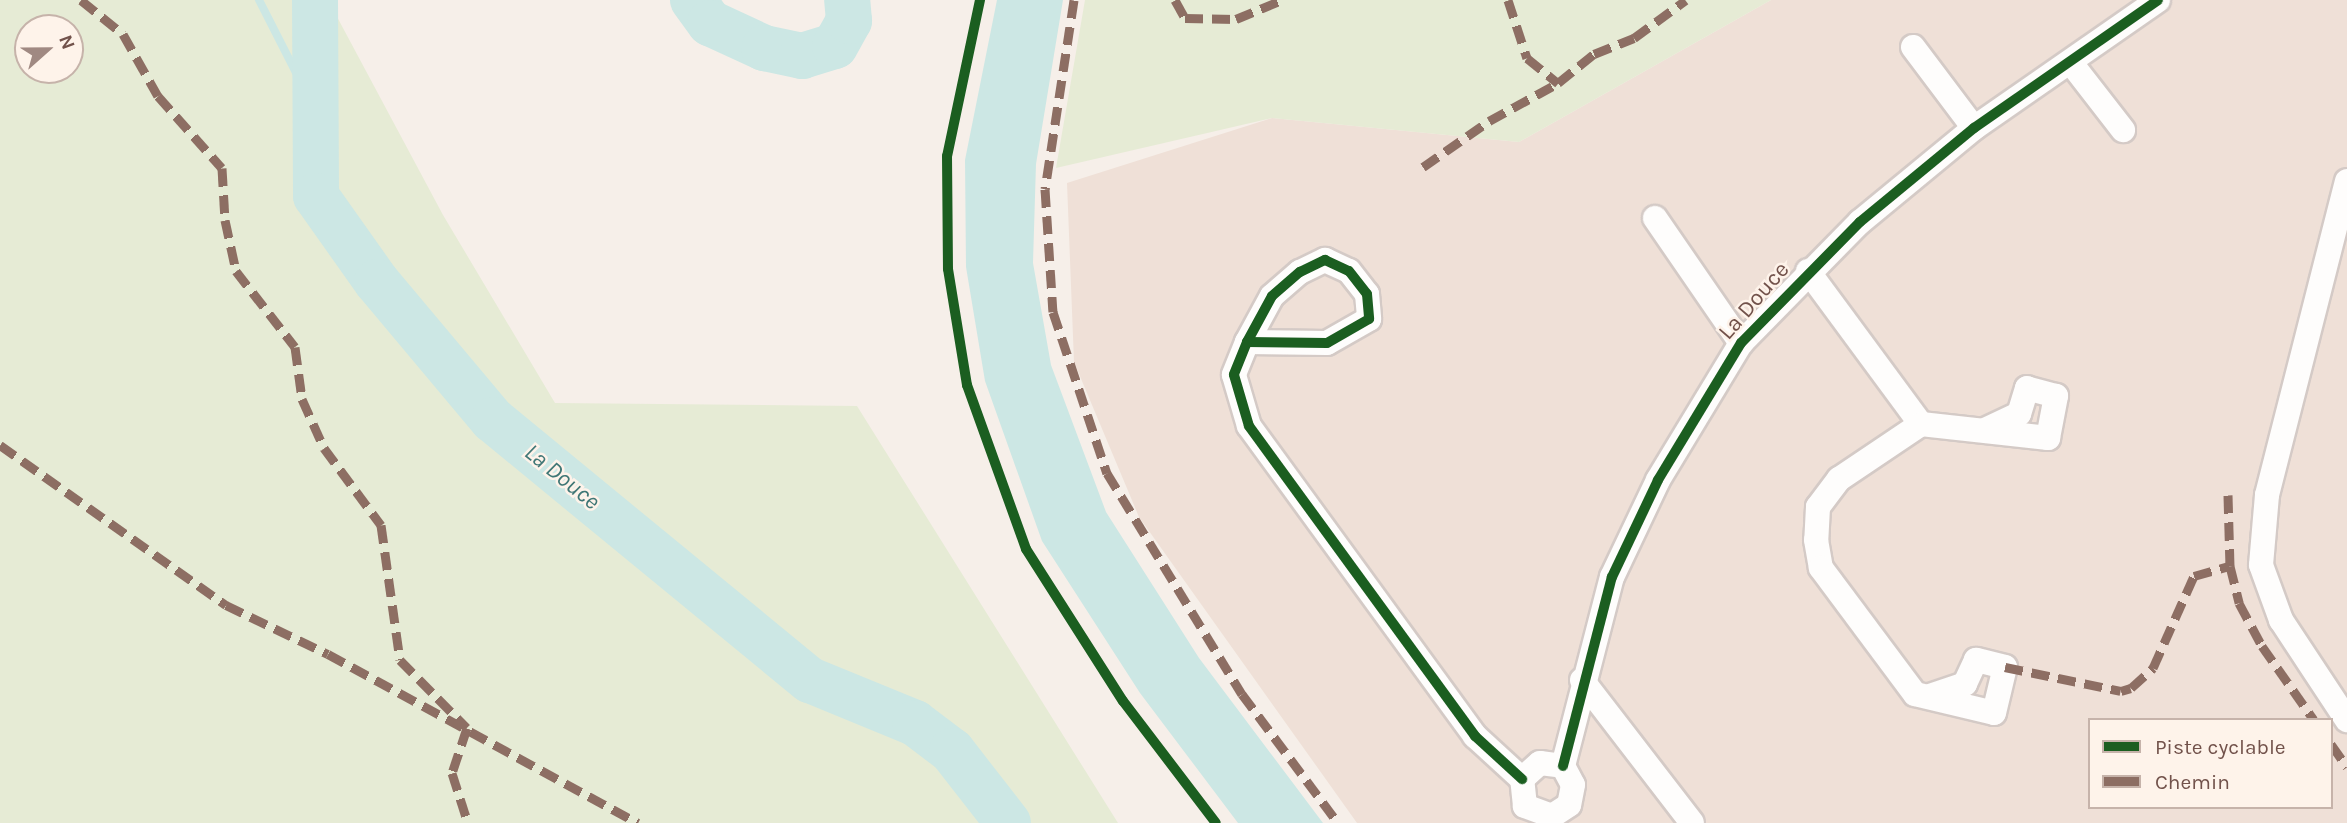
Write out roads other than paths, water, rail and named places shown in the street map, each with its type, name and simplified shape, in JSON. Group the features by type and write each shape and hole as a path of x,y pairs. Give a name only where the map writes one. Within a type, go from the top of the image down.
{"street":[{"name":"La Douce","path":"1563,766 1582,680 1612,577 1658,480 1741,343 1808,271 1974,128 2158,0"},
{"path":"1913,47 1974,128"},
{"path":"2071,63 2123,130"},
{"path":"2347,181 2267,495 2261,565 2281,620 2347,719"},
{"name":"La Douce","path":"1655,218 1741,343"},
{"path":"1247,342 1327,343 1369,319 1367,294 1349,271 1325,260 1300,272 1272,296 1247,342 1234,374 1249,426 1475,736 1522,779 1525,806 1552,819 1569,804 1573,785 1563,766 1540,763 1522,779"},
{"name":"La Douce","path":"1808,271 1921,424"},
{"path":"1931,696 1915,694 1821,568 1816,540 1818,507 1839,479 1921,424 1984,430"},
{"path":"1582,680 1692,823"}],"water":[{"path":"997,0 1063,0 1036,164 1033,263 1051,365 1106,512 1199,658 1323,823 1238,823 1140,693 1042,541 985,381 966,267 965,160"}],"waterway":[{"path":"259,0 315,110"},
{"name":"La Douce","path":"315,0 316,196 377,282 493,420 810,680 915,723 952,751 1008,823"},
{"name":"La Douce","path":"693,0 710,23 764,48 802,56 835,46 849,21 847,0"}]}
